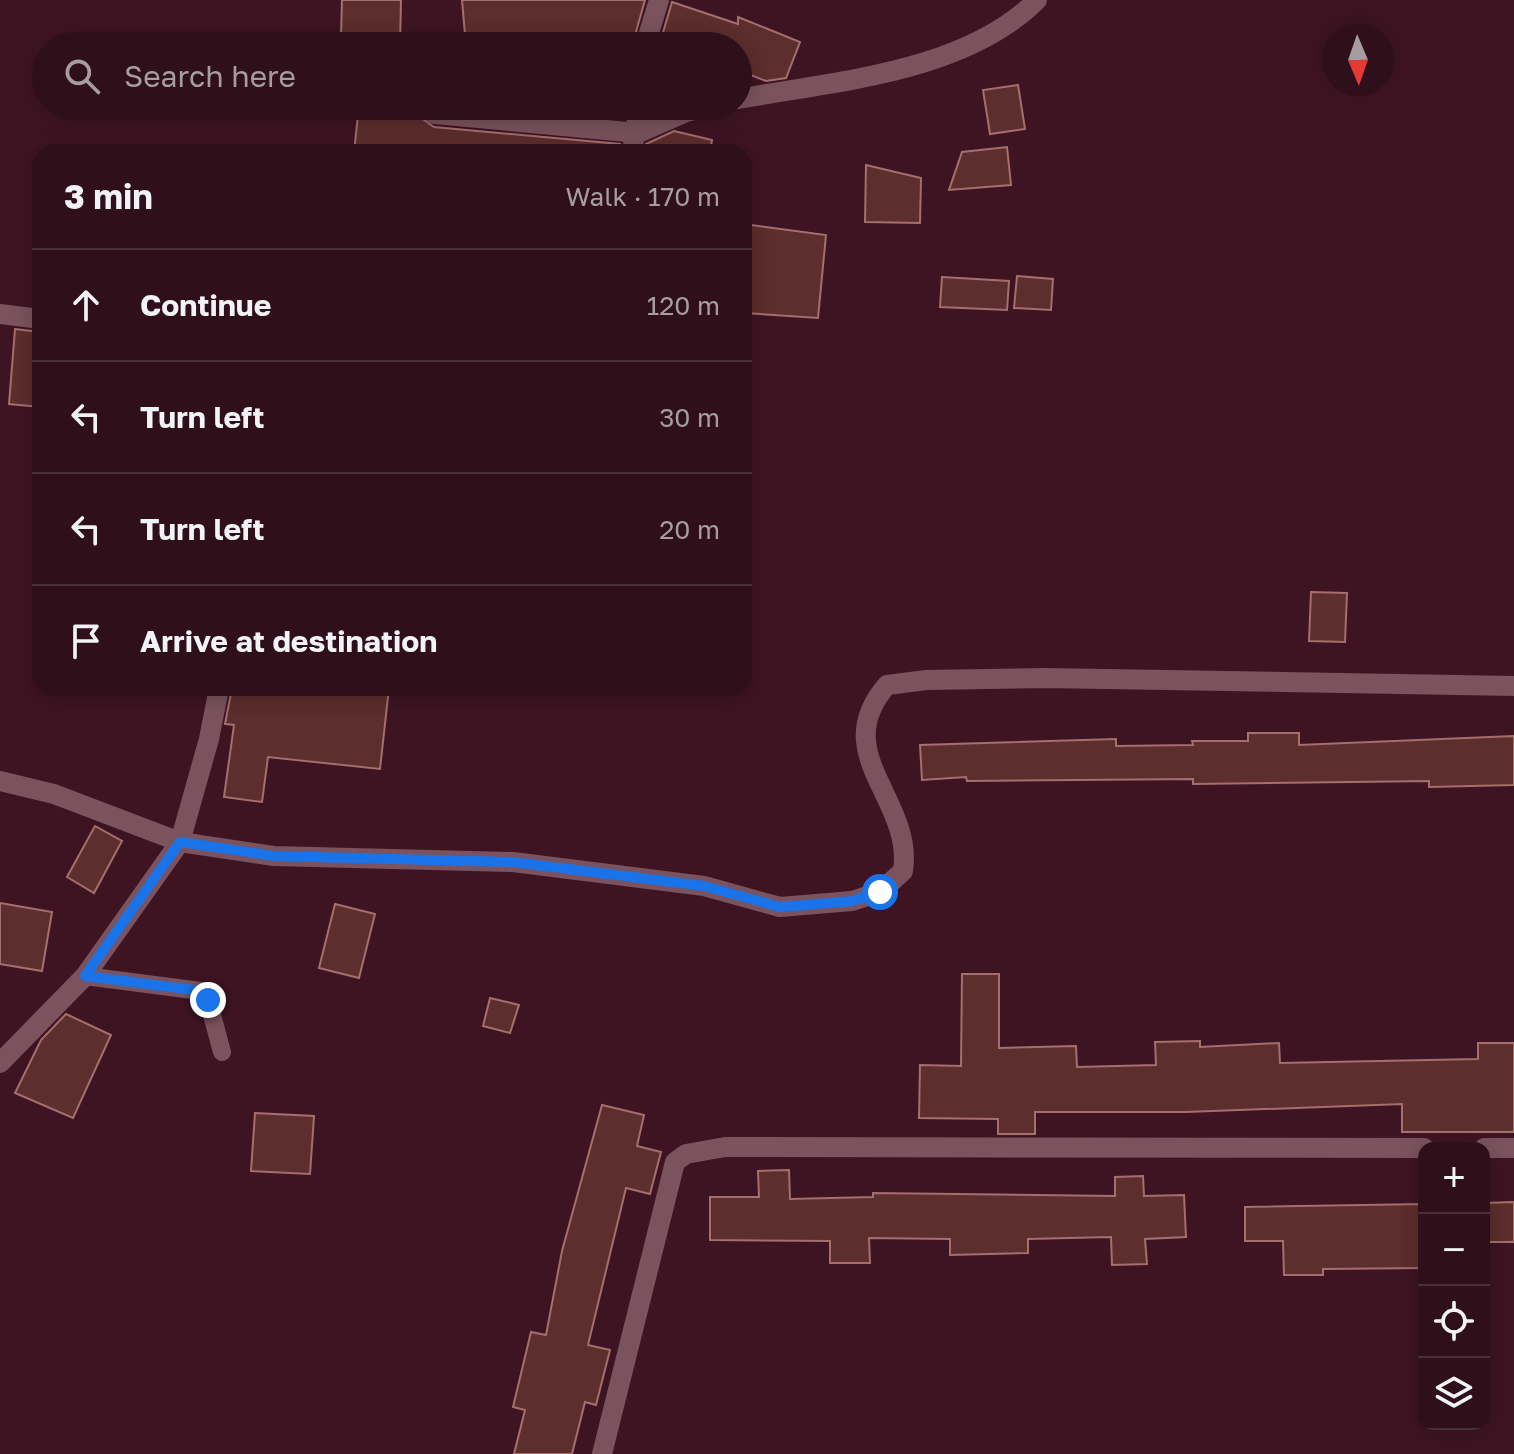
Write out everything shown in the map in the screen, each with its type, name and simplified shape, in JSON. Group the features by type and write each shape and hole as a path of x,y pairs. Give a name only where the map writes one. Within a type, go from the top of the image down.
{"street":[{"path":"649,32 659,0"},
{"path":"752,97 853,80 958,51 1014,23 1037,0"},
{"path":"478,120 635,142 672,120"},
{"path":"635,142 637,120"},
{"path":"0,314 32,318"},
{"path":"0,781 54,794 180,842 274,856 513,862 704,886 780,907 852,901 880,892 903,871 903,836 863,744 874,700 887,685 926,680 1045,678 1514,686"},
{"path":"0,1063 85,976 180,842 217,696"},
{"path":"602,1454 659,1217 675,1162 686,1154 725,1147 1418,1148"},
{"path":"1490,1148 1514,1148"}],"lane":[{"path":"85,976 201,991 208,1000 222,1052"}],"building":[{"path":"342,0 401,0 400,32 341,32"},
{"path":"462,0 645,0 636,32 465,32"},
{"path":"672,2 738,24 738,17 800,42 786,78 766,81 752,76 752,32 663,32"},
{"path":"1018,85 1025,129 990,134 983,90"},
{"path":"357,120 424,120 434,127 620,144 355,144"},
{"path":"674,131 712,140 711,144 646,144"},
{"path":"1007,147 1011,185 949,190 962,152"},
{"path":"866,165 921,178 920,223 865,222"},
{"path":"752,225 826,235 818,318 752,314"},
{"path":"1017,276 1053,279 1051,310 1014,308"},
{"path":"942,277 1009,281 1007,310 940,307"},
{"path":"15,329 32,331 32,406 9,404"},
{"path":"1311,592 1347,593 1345,642 1309,641"},
{"path":"230,696 388,696 380,769 268,757 262,802 224,797 234,725 225,724"},
{"path":"1248,733 1299,733 1299,745 1514,736 1514,785 1429,787 1429,781 1193,784 1193,779 967,781 966,777 922,780 920,745 1116,739 1116,746 1193,745 1192,741 1248,741"},
{"path":"95,826 122,841 94,893 67,877"},
{"path":"0,903 52,912 42,971 0,964"},
{"path":"335,904 375,914 359,978 319,968"},
{"path":"962,974 999,974 999,1048 1076,1046 1077,1067 1156,1065 1155,1042 1200,1041 1200,1047 1279,1043 1280,1063 1478,1059 1478,1043 1514,1043 1514,1132 1402,1132 1402,1104 1186,1112 1035,1112 1035,1134 998,1134 998,1119 919,1118 920,1065 961,1066"},
{"path":"490,998 519,1005 510,1033 483,1026"},
{"path":"66,1014 111,1035 73,1118 15,1093 41,1040"},
{"path":"602,1105 644,1115 637,1146 661,1152 650,1194 626,1188 588,1345 610,1350 596,1405 585,1402 572,1454 514,1454 525,1410 513,1407 531,1332 546,1335 562,1251"},
{"path":"255,1113 314,1116 310,1174 251,1171"},
{"path":"789,1170 790,1199 873,1197 873,1193 1115,1196 1115,1177 1143,1176 1144,1196 1184,1195 1186,1237 1145,1239 1147,1264 1112,1265 1111,1237 1028,1239 1028,1253 950,1255 950,1239 869,1238 870,1263 830,1263 830,1241 710,1240 710,1197 759,1197 758,1171"},
{"path":"1514,1202 1514,1242 1490,1242 1490,1203"},
{"path":"1418,1204 1418,1268 1323,1269 1323,1275 1284,1275 1283,1241 1245,1241 1245,1207"}],"route":[{"path":"208,1000 201,991 85,976 180,842 274,856 513,862 704,886 780,907 852,901 880,892"}]}
